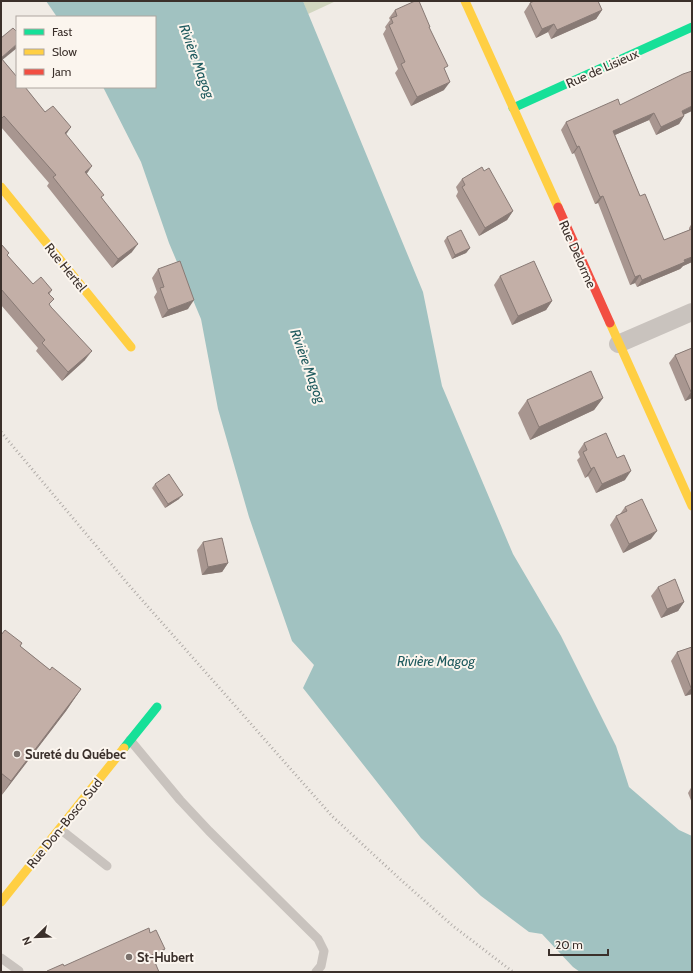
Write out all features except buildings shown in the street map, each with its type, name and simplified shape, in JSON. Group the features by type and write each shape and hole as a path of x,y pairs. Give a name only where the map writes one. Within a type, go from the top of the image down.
{"street":[{"name":"Rue Delorme","path":"465,1 692,506"},
{"name":"Rue de Lisieux","path":"513,108 692,27"},
{"name":"Rue Hertel","path":"1,187 131,347"},
{"path":"618,344 692,312"},
{"name":"Rue Don-Bosco Sud","path":"1,902 158,707"}],"lane":[{"path":"130,740 208,831 318,939 324,951 320,966 316,972"},
{"path":"60,829 107,866"},
{"path":"1,958 19,971"}],"green space":[{"path":"303,1 336,1 308,14"}],"water":[{"name":"Rivière Magog","path":"46,1 303,1 423,292 442,386 513,554 561,636 616,746 629,787 679,830 692,836 692,972 580,972 573,967 542,934 529,932 481,896 421,838 303,688 314,665 292,641 249,517 218,409 201,319 169,243 141,162 104,88 156,88 156,16 56,16"}],"railway":[{"path":"1,432 128,584 332,816 453,926 513,972"}],"traffic: fast":[{"path":"513,108 692,27"},
{"path":"124,748 157,707"}],"traffic: slow":[{"path":"465,1 558,207"},
{"path":"1,187 131,347"},
{"path":"610,323 692,506"},
{"path":"1,902 124,748"}],"traffic: jam":[{"path":"558,207 610,323"}],"place":[{"name":"Sureté du Québec","path":"17,754"},
{"name":"St-Hubert","path":"129,957"}]}
